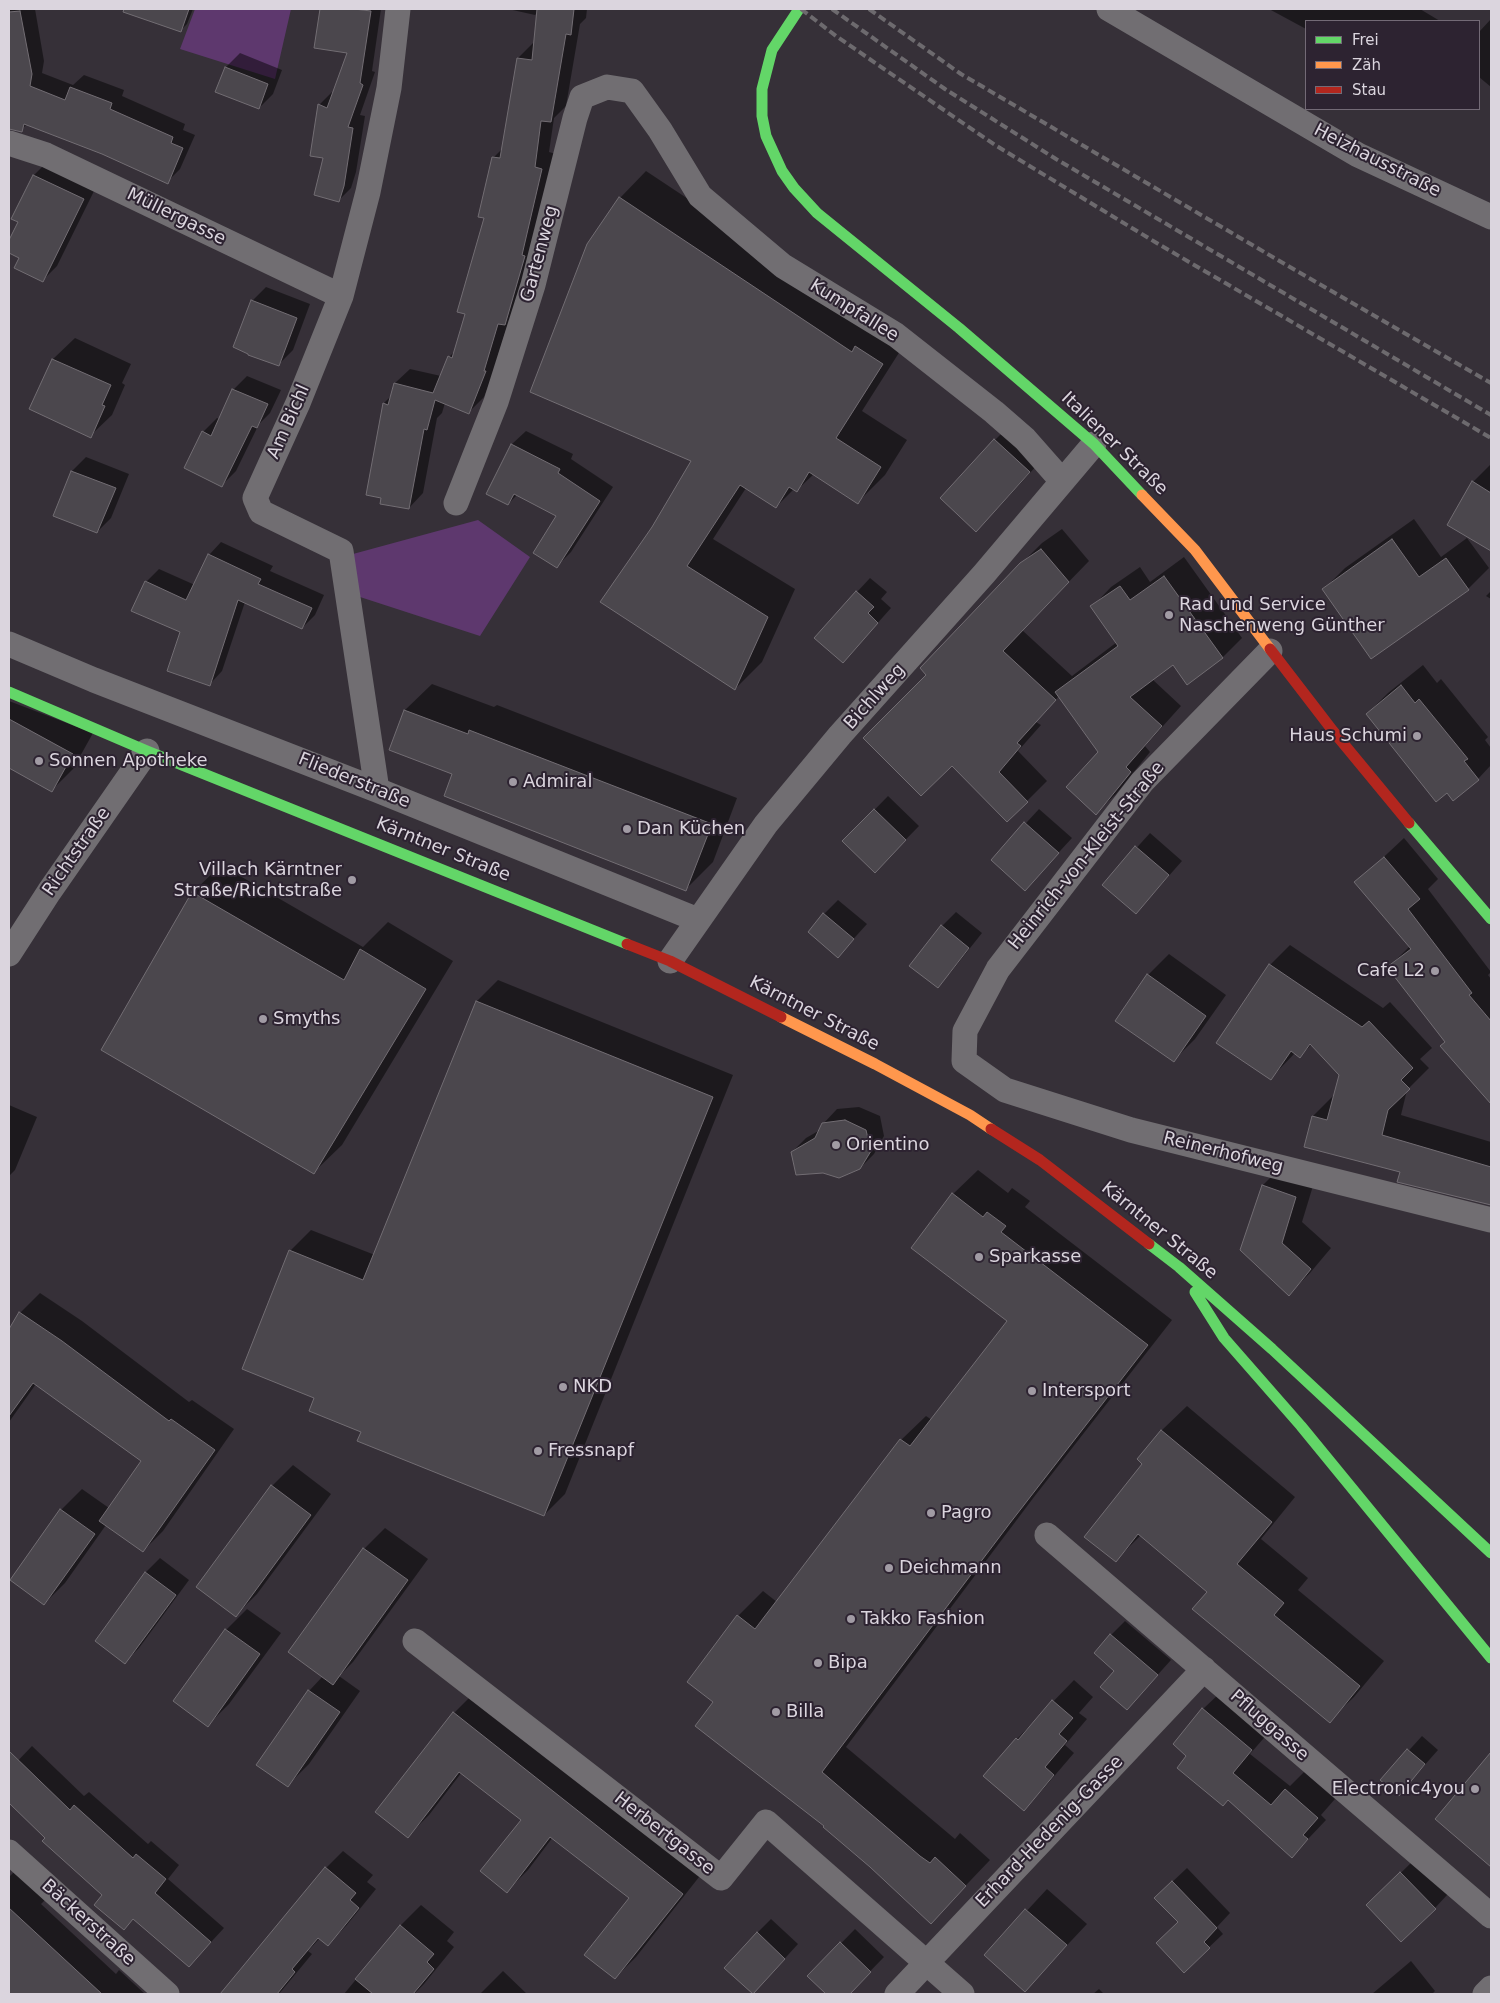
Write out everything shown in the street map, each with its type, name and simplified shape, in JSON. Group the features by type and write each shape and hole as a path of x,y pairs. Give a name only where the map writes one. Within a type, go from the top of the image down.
{"main road":[{"name":"Italiener Straße","path":"799,9 778,38 772,50 764,77 762,116 766,136 774,156 794,188 817,213 959,328 1094,444 1195,550 1345,746 1491,918"},
{"name":"Kärntner Straße","path":"9,692 147,751 670,961 875,1064 970,1115 1040,1160 1179,1267 1272,1349 1491,1553"},
{"path":"1179,1267 1224,1338 1301,1426 1491,1658"}],"street":[{"name":"Am Bichl","path":"377,790 341,551 261,512 255,498 298,403 341,296 368,192 389,88 398,9"},
{"name":"Heizhausstraße","path":"1109,9 1358,155 1491,218"},
{"name":"Gartenweg","path":"456,504 496,402 533,285 582,96 607,87 632,91 660,130"},
{"name":"Kumpfallee","path":"660,130 700,196 783,266 896,335 994,412 1025,439 1062,481"},
{"name":"Müllergasse","path":"9,143 46,155 341,296"},
{"name":"Bichlweg","path":"670,961 766,824 840,735 984,574 1094,444"},
{"name":"Fliederstraße","path":"9,644 94,680 377,790 698,920"},
{"name":"Heinrich-von-Kleist-Straße","path":"964,1061 965,1031 998,968 1142,782 1270,650"},
{"name":"Richtstraße","path":"9,954 49,892 147,751"},
{"name":"Reinerhofweg","path":"964,1061 1005,1090 1131,1130 1491,1220"},
{"name":"Pfluggasse","path":"1047,1535 1491,1916"},
{"name":"Herbertgasse","path":"415,1640 721,1878 766,1822 962,1994"},
{"name":"Erhard-Hedenig-Gasse","path":"897,1994 1204,1669"},
{"name":"Bäckerstraße","path":"9,1852 167,1994"},
{"path":"1485,1994 1491,1988"}],"shaded area":[{"path":"195,9 291,9 275,79 180,49"},
{"path":"478,520 530,557 480,636 357,596 353,554"}],"building":[{"path":"124,9 189,9 181,32 123,12"},
{"path":"320,9 371,11 360,83 363,85 348,127 353,128 344,186 339,202 314,195 323,158 310,156 318,104 327,108 347,53 314,48"},
{"path":"537,9 574,9 571,35 566,34 551,122 541,121 535,167 542,169 522,255 525,256 505,325 498,324 484,371 486,371 469,414 435,400 427,430 424,429 409,509 380,504 381,498 366,495 383,403 388,405 394,383 433,393 448,356 452,358 465,314 457,312 484,218 478,217 492,157 500,158 517,58 532,60"},
{"path":"20,11 32,74 30,86 65,100 70,87 112,103 110,109 173,137 171,143 183,148 168,184 102,154 24,124 22,132 9,129 9,12"},
{"path":"225,67 268,84 259,109 215,92"},
{"path":"33,175 84,199 43,282 14,268 19,258 9,253 9,240 18,222 11,219"},
{"path":"619,197 852,352 855,346 883,364 836,438 881,467 858,504 809,472 797,492 789,487 776,508 740,485 687,566 768,617 735,690 600,602 652,527 691,461 530,392 587,244"},
{"path":"251,300 297,318 279,366 248,355 233,347"},
{"path":"52,359 111,385 102,405 105,406 91,438 29,409"},
{"path":"232,389 268,404 257,428 252,426 222,487 184,468 202,431 211,436"},
{"path":"994,439 1030,472 976,532 940,498"},
{"path":"511,444 560,469 558,473 600,501 557,568 533,553 556,516 514,494 508,505 486,494"},
{"path":"71,471 116,488 97,533 53,516"},
{"path":"1472,481 1491,493 1491,551 1447,525"},
{"path":"1392,539 1419,577 1446,558 1469,590 1371,659 1322,589"},
{"path":"1041,549 1069,582 1003,651 1056,700 1017,743 1021,746 999,772 1028,802 1007,822 952,766 921,796 863,738 926,675 920,668 1020,563"},
{"path":"208,554 261,579 258,584 312,608 302,629 238,600 210,686 167,671 180,632 131,611 145,581 186,600"},
{"path":"1164,576 1223,658 1187,685 1173,665 1130,697 1162,726 1126,767 1131,772 1096,815 1066,787 1098,752 1055,692 1118,646 1090,606 1120,586 1130,600"},
{"path":"856,591 874,607 868,613 878,623 843,663 814,638"},
{"name":"Haus Schumi","path":"1401,685 1415,703 1419,699 1468,759 1464,761 1479,780 1453,801 1447,793 1436,802 1366,714"},
{"path":"404,710 468,734 469,730 712,824 686,891 444,796 452,774 389,750"},
{"name":"Sonnen Apotheke","path":"9,719 73,754 52,792 9,768"},
{"path":"874,809 906,840 875,873 842,841"},
{"path":"1024,822 1059,853 1025,891 991,860"},
{"path":"1135,846 1169,875 1136,914 1102,885"},
{"path":"1384,857 1420,899 1408,909 1472,993 1469,995 1491,1021 1491,1104 1440,1046 1445,1042 1387,967 1411,949 1354,882"},
{"name":"Smyths","path":"192,892 344,980 360,949 426,989 314,1174 101,1050"},
{"path":"823,913 854,939 838,958 808,932"},
{"path":"941,925 969,948 938,988 909,966"},
{"path":"1269,964 1362,1027 1369,1021 1413,1068 1401,1080 1410,1089 1388,1110 1382,1135 1491,1167 1491,1205 1397,1182 1400,1172 1304,1147 1312,1116 1327,1120 1339,1075 1310,1044 1300,1058 1291,1051 1271,1080 1216,1043"},
{"path":"1147,974 1206,1016 1174,1062 1115,1021"},
{"path":"476,1001 713,1097 544,1516 357,1441 361,1432 309,1411 314,1398 242,1369 289,1250 363,1280"},
{"name":"Orientino","path":"845,1120 866,1130 871,1151 860,1169 839,1178 823,1173 796,1175 791,1152 815,1138 822,1123"},
{"path":"1262,1185 1296,1197 1282,1243 1311,1269 1289,1296 1240,1250"},
{"path":"952,1193 983,1217 987,1212 1006,1226 1001,1232 1148,1345 1010,1523 822,1772 920,1856 930,1863 935,1857 966,1886 931,1924 824,1826 695,1726 713,1702 687,1682 737,1615 755,1629 900,1439 910,1446 1007,1321 911,1248"},
{"path":"19,1312 62,1341 169,1421 171,1419 215,1450 143,1552 99,1521 141,1461 33,1383 9,1416 9,1329"},
{"path":"1161,1430 1272,1522 1237,1564 1284,1603 1274,1615 1360,1686 1330,1723 1192,1609 1207,1592 1138,1534 1116,1562 1084,1537 1142,1464 1137,1459"},
{"path":"271,1485 311,1515 236,1617 196,1587"},
{"path":"60,1509 95,1534 44,1605 10,1580"},
{"path":"363,1548 408,1580 333,1685 288,1652"},
{"path":"145,1572 176,1595 125,1664 95,1641"},
{"path":"225,1629 260,1654 208,1727 173,1701"},
{"path":"1110,1634 1158,1675 1127,1710 1100,1687 1114,1671 1094,1653"},
{"path":"308,1690 340,1712 288,1787 256,1765"},
{"path":"1052,1700 1073,1718 1059,1734 1067,1741 1045,1767 1054,1775 1024,1811 983,1776 1016,1738 1018,1740"},
{"path":"1202,1708 1252,1750 1233,1773 1271,1805 1285,1789 1318,1818 1303,1835 1308,1839 1292,1858 1228,1800 1223,1806 1177,1768 1186,1756 1173,1744"},
{"path":"453,1712 683,1894 615,1979 584,1955 629,1898 550,1837 507,1893 480,1871 521,1820 459,1772 408,1838 375,1812"},
{"path":"1407,1749 1425,1764 1399,1796 1380,1780"},
{"path":"9,1751 70,1810 74,1805 133,1858 136,1854 166,1879 155,1893 211,1942 189,1967 133,1919 124,1930 94,1905 102,1895 42,1841 45,1838 9,1803"},
{"name":"Electronic4you","path":"1491,1752 1491,1867 1435,1819"},
{"path":"325,1867 356,1893 350,1900 359,1908 328,1946 318,1938 292,1969 295,1972 277,1994 220,1994"},
{"path":"1400,1872 1436,1909 1401,1942 1366,1905"},
{"path":"1172,1881 1217,1928 1204,1942 1210,1948 1184,1973 1156,1943 1178,1922 1154,1898"},
{"path":"9,1908 102,1994 9,1994"},
{"path":"1025,1909 1067,1945 1025,1992 984,1955"},
{"path":"400,1925 434,1954 427,1962 434,1969 413,1994 373,1994 355,1979"},
{"path":"757,1932 785,1959 753,1994 724,1968"},
{"path":"840,1942 871,1972 850,1994 826,1994 807,1976"}],"railway":[{"path":"801,9 836,36 995,145 1160,245 1491,438"},
{"path":"832,9 945,89 1056,159 1491,415"},
{"path":"869,9 961,74 1491,383"}],"traffic: fast":[{"path":"799,9 772,50 762,89 762,116 766,136 782,171 794,188 817,213 959,328 1094,444 1142,495"},
{"path":"9,692 147,751 627,944"},
{"path":"1409,823 1491,919"},
{"path":"1149,1244 1179,1267 1272,1349 1491,1553"},
{"path":"1195,1292 1224,1338 1301,1426 1491,1658"}],"traffic: slow":[{"path":"1142,495 1195,550 1270,649"},
{"path":"781,1017 875,1064 970,1115 991,1129"}],"traffic: jam":[{"path":"1270,649 1333,731 1409,823"},
{"path":"627,944 670,961 781,1017"},
{"path":"991,1129 1040,1160 1149,1244"}],"place":[{"name":"Rad und Service Naschenweng Günther","path":"1169,615"},
{"name":"Haus Schumi","path":"1417,736"},
{"name":"Sonnen Apotheke","path":"39,761"},
{"name":"Admiral","path":"513,782"},
{"name":"Dan Küchen","path":"627,829"},
{"name":"Villach Kärntner Straße/Richtstraße","path":"352,880"},
{"name":"Cafe L2","path":"1435,971"},
{"name":"Smyths","path":"263,1019"},
{"name":"Orientino","path":"836,1145"},
{"name":"Sparkasse","path":"979,1257"},
{"name":"NKD","path":"563,1387"},
{"name":"Intersport","path":"1032,1391"},
{"name":"Fressnapf","path":"538,1451"},
{"name":"Pagro","path":"931,1513"},
{"name":"Deichmann","path":"889,1568"},
{"name":"Takko Fashion","path":"851,1619"},
{"name":"Bipa","path":"818,1663"},
{"name":"Billa","path":"776,1712"},
{"name":"Electronic4you","path":"1475,1789"}]}
